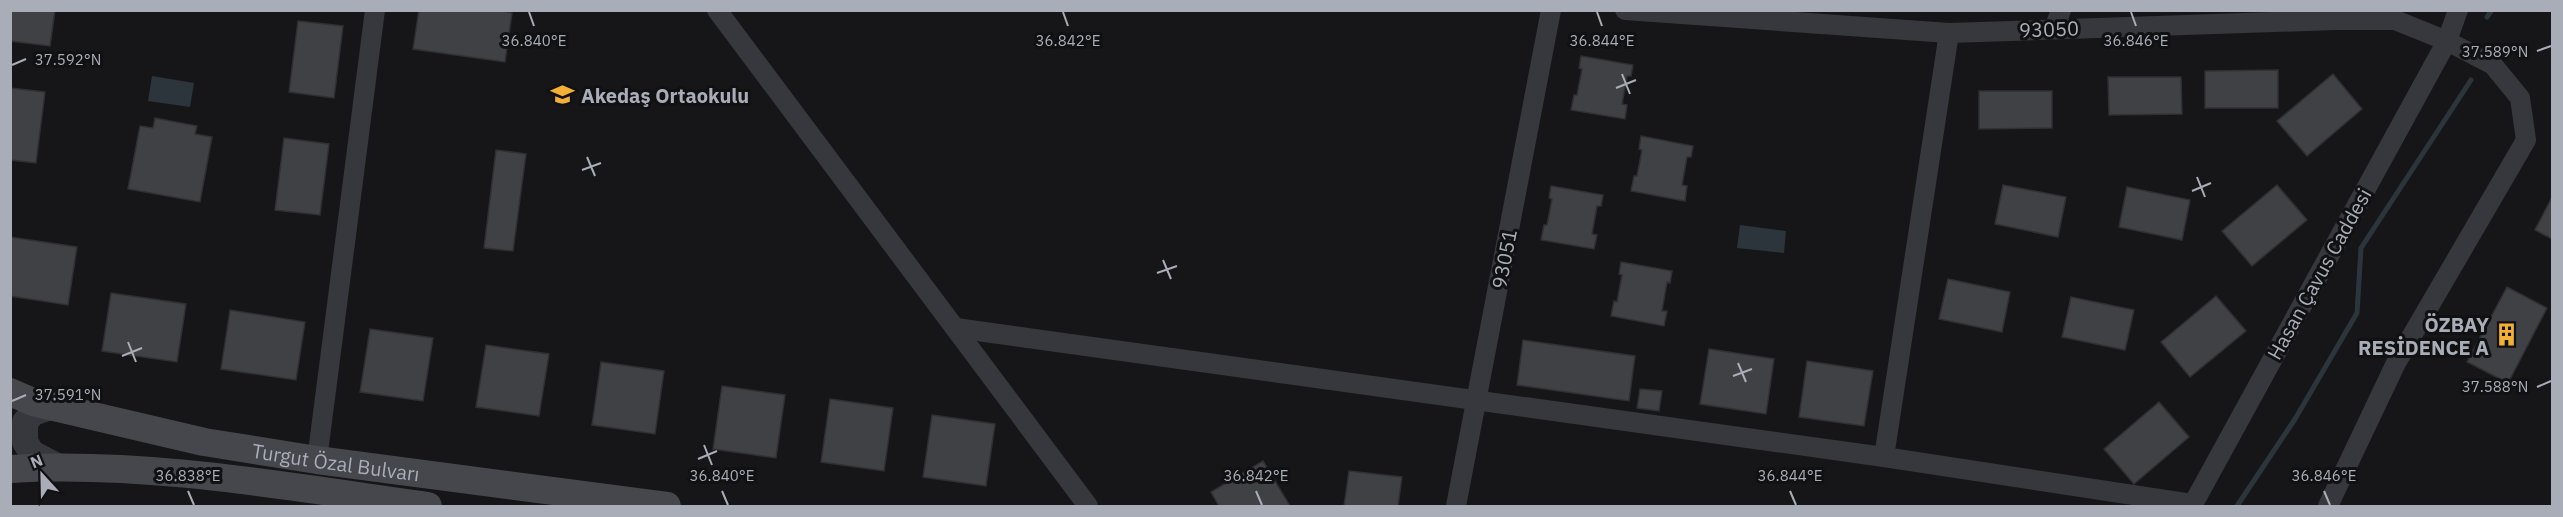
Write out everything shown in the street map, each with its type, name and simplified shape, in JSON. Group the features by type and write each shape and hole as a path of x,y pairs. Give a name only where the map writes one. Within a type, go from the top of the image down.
{"main road":[{"name":"Turgut Özal Bulvarı","path":"10,392 33,402 204,442 318,460 667,507"},
{"name":"Turgut Özal Bulvarı","path":"10,469 57,466 181,472 428,507"}],"street":[{"path":"318,460 375,10"},
{"path":"717,10 1088,507"},
{"path":"730,10 734,31"},
{"name":"93051","path":"1456,507 1551,10"},
{"name":"93050","path":"1625,10 1949,33 2395,20 2447,41 2493,65 2520,98 2526,140 2396,363 2328,507"},
{"path":"2054,29 2061,10"},
{"name":"Hasan Çavus Caddesi","path":"2192,505 2447,41 2458,10"},
{"path":"1884,457 1949,33"},
{"path":"956,328 1884,457 2192,505"},
{"path":"53,406 33,413 25,422 25,442 32,453 57,466"}],"shaded area":[{"path":"152,76 194,83 190,107 148,101"},
{"path":"1740,225 1786,231 1784,253 1737,248"}],"building":[{"path":"10,10 55,10 50,46 10,41"},
{"path":"419,10 497,10 512,13 505,62 413,49"},
{"path":"298,21 343,26 334,98 289,92"},
{"path":"1581,56 1633,65 1631,76 1627,76 1622,104 1627,105 1625,119 1571,110 1574,95 1577,95 1582,69 1579,68"},
{"path":"2278,70 2278,108 2205,108 2205,71"},
{"path":"2333,74 2362,109 2307,156 2277,121"},
{"path":"2108,77 2181,77 2182,114 2109,115"},
{"path":"10,88 45,92 36,163 10,160"},
{"path":"1979,91 2052,91 2052,128 1979,129"},
{"path":"155,118 197,126 195,134 212,137 200,202 128,189 140,126 153,128"},
{"path":"1641,136 1693,146 1691,157 1687,157 1682,185 1687,186 1685,201 1631,191 1634,176 1637,176 1642,150 1639,149"},
{"path":"284,138 329,144 320,215 275,210"},
{"path":"496,150 526,154 513,251 484,248"},
{"path":"2003,185 2066,197 2058,237 1995,224"},
{"path":"2277,185 2307,220 2252,266 2222,231"},
{"path":"1551,186 1603,195 1601,206 1597,206 1592,234 1597,235 1594,249 1541,240 1544,225 1547,225 1552,199 1549,198"},
{"path":"2127,187 2190,200 2182,240 2119,227"},
{"path":"2552,197 2552,239 2535,230"},
{"path":"10,237 77,247 68,305 10,296"},
{"path":"1621,262 1672,271 1670,283 1667,282 1662,311 1667,311 1664,326 1611,316 1614,301 1617,302 1622,275 1619,274"},
{"path":"1948,279 2010,292 2002,332 1939,319"},
{"name":"ÖZBAY RESİDENCE A","path":"2507,287 2547,308 2508,383 2467,362"},
{"path":"111,293 186,304 177,362 102,351"},
{"path":"2216,296 2246,331 2190,377 2161,342"},
{"path":"2071,297 2134,310 2125,350 2062,337"},
{"path":"230,310 305,322 296,380 221,369"},
{"path":"370,329 433,338 423,401 360,392"},
{"path":"1523,340 1635,356 1629,401 1517,385"},
{"path":"486,345 549,354 539,416 476,407"},
{"path":"1709,349 1774,359 1766,414 1700,404"},
{"path":"1807,361 1873,371 1864,426 1799,417"},
{"path":"601,362 664,371 655,434 592,425"},
{"path":"722,386 785,395 776,458 713,449"},
{"path":"1640,389 1662,391 1659,411 1637,408"},
{"path":"830,399 893,408 884,471 821,462"},
{"path":"2159,402 2189,437 2134,484 2104,449"},
{"path":"932,415 995,424 986,486 923,477"},
{"path":"1263,461 1290,506 1219,506 1211,492"},
{"path":"1349,471 1402,477 1398,506 1344,506"}],"waterway":[{"path":"2487,17 2492,10"},
{"path":"2237,506 2295,419 2357,313 2361,248 2471,80"}],"place":[{"name":"Akedaş Ortaokulu","path":"563,95"},
{"name":"ÖZBAY RESİDENCE A","path":"2507,335"}]}
